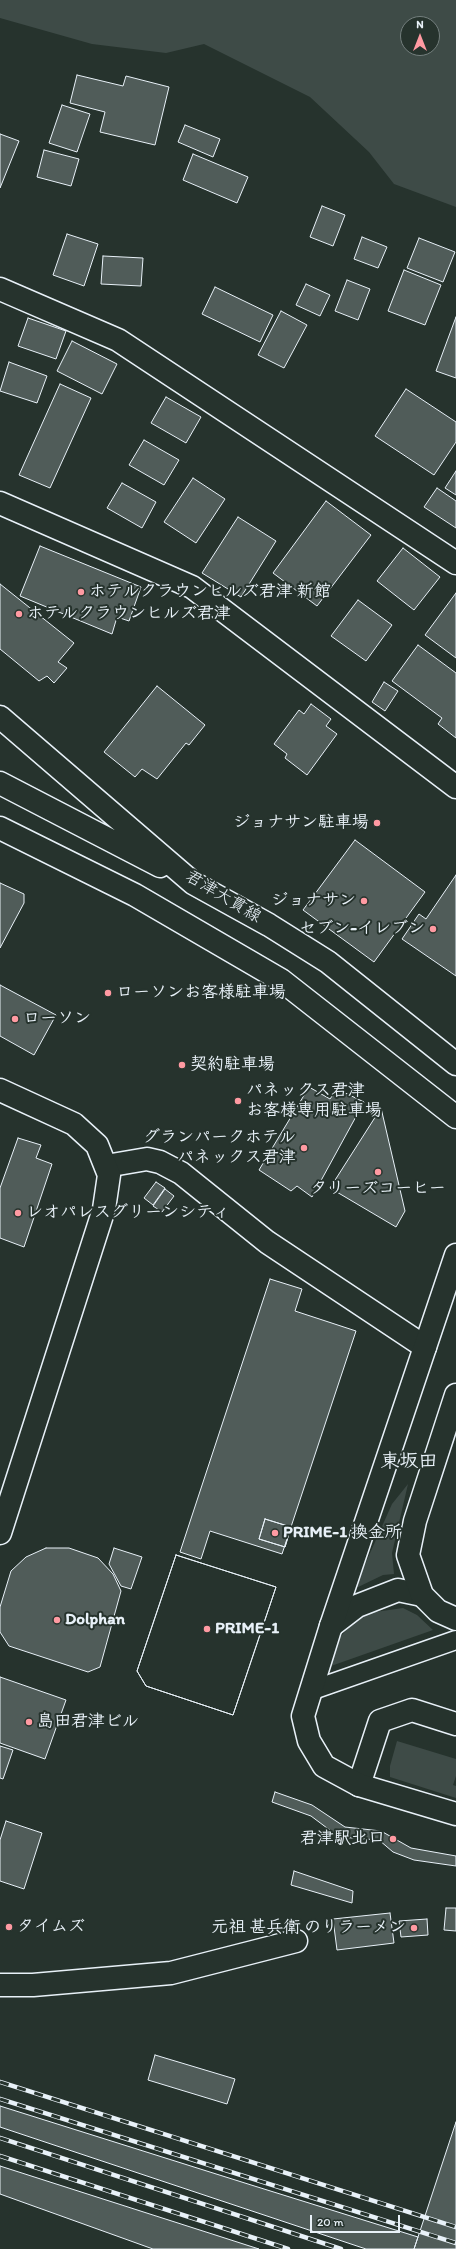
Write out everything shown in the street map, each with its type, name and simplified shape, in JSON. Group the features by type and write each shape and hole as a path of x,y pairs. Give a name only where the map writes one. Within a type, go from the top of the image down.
{"street":[{"path":"0,289 118,340 455,561"},
{"path":"0,503 192,587 456,786"},
{"name":"君津大貫線","path":"0,717 193,883 270,926 328,962 456,1064"},
{"path":"0,783 193,883"},
{"path":"0,828 135,895 281,980 456,1117"},
{"path":"0,1090 74,1124 97,1145 109,1175 104,1209 0,1533"},
{"path":"106,1166 147,1159 160,1162 181,1173 267,1242 425,1347"},
{"path":"456,1255 331,1626 310,1691 304,1716 309,1741 324,1766 359,1785 456,1814"},
{"path":"456,1395 415,1521 408,1555 422,1595 438,1611 456,1619"},
{"path":"331,1626 357,1606 398,1590 422,1595"},
{"path":"359,1785 380,1721 412,1710 456,1724"},
{"path":"0,1985 33,1985 171,1973 296,1941"}],"lane":[{"path":"310,1691 456,1640"}],"shaded area":[{"path":"0,0 456,0 456,207 394,184 369,152 310,97 204,44 166,53 92,44 0,18"},
{"path":"408,1484 392,1553 394,1574 383,1575 354,1589 392,1504"},
{"path":"403,1608 417,1615 433,1630 331,1666 334,1651 341,1636 353,1623 368,1613"},
{"path":"397,1741 456,1759 456,1776 453,1785 456,1786 456,1798 390,1777 390,1766"}],"building":[{"path":"77,75 123,86 126,76 169,87 155,145 100,132 105,112 70,103"},
{"path":"62,105 90,114 77,152 49,143"},
{"path":"185,125 220,139 213,157 178,142"},
{"path":"0,134 19,141 0,188"},
{"path":"44,150 79,159 71,186 37,177"},
{"path":"193,154 248,177 237,203 183,180"},
{"path":"322,206 345,215 333,246 310,237"},
{"path":"67,234 98,244 84,286 53,275"},
{"path":"362,237 387,247 378,268 354,259"},
{"path":"419,238 455,252 443,282 407,268"},
{"path":"103,256 143,258 141,286 101,284"},
{"path":"404,270 441,285 425,325 388,311"},
{"path":"347,280 370,289 358,320 335,311"},
{"path":"306,284 330,295 320,316 296,305"},
{"path":"215,287 273,315 260,342 202,314"},
{"path":"281,311 307,325 284,368 258,355"},
{"path":"456,317 456,378 436,371"},
{"path":"28,318 66,331 56,359 18,346"},
{"path":"72,341 117,364 102,394 57,371"},
{"path":"9,362 47,376 37,403 0,391"},
{"path":"60,384 91,398 50,488 19,475"},
{"path":"406,389 456,422 456,442 434,475 375,436"},
{"path":"166,397 201,417 186,443 151,423"},
{"path":"144,440 179,460 164,485 129,465"},
{"path":"456,471 456,495 445,488"},
{"path":"193,478 225,499 196,543 164,522"},
{"path":"122,483 156,502 142,528 107,508"},
{"path":"437,488 456,501 456,528 424,507"},
{"path":"326,501 371,535 317,606 273,573"},
{"path":"238,517 276,541 241,597 202,573"},
{"name":"ホテルクラウンヒルズ君津 新館","path":"40,546 141,587 129,621 117,617 112,634 20,596"},
{"path":"403,548 440,577 414,610 377,581"},
{"name":"ホテルクラウンヒルズ君津","path":"0,584 74,643 58,662 67,668 54,683 47,676 39,681 0,649"},
{"path":"456,593 456,658 425,635"},
{"path":"358,600 392,625 366,661 331,636"},
{"path":"418,645 456,673 456,738 438,724 442,718 392,681"},
{"path":"384,682 398,691 385,711 372,702"},
{"path":"157,686 205,725 189,745 186,743 157,779 142,769 135,777 104,752"},
{"path":"311,704 331,719 326,726 337,734 307,775 285,758 287,754 274,744 299,710 304,714"},
{"name":"ジョナサン","path":"355,840 425,892 374,962 303,910"},
{"name":"セブン-イレブン","path":"456,875 456,976 402,939 419,914 426,919"},
{"path":"0,883 24,894 24,903 0,948"},
{"path":"0,985 56,1015 34,1055 0,1036"},
{"path":"309,1087 330,1099 337,1089 364,1102 312,1197 297,1186 291,1191 259,1170"},
{"path":"381,1108 405,1211 396,1227 330,1188"},
{"name":"レオパレスグリーンシティ","path":"18,1138 41,1145 36,1158 52,1164 24,1247 0,1238 0,1188"},
{"path":"156,1182 165,1188 153,1205 144,1198"},
{"path":"165,1189 174,1196 162,1212 153,1206"},
{"path":"270,1279 302,1289 295,1311 356,1331 282,1554 210,1531 201,1559 180,1552"},
{"name":"PRIME-1 換金所","path":"265,1519 291,1527 285,1547 259,1539"},
{"name":"PRIME-1 換金所","path":"265,1519 291,1527 285,1547 259,1539"},
{"name":"Dolphan","path":"46,1548 69,1548 98,1558 113,1574 121,1591 100,1667 88,1672 9,1646 0,1632 0,1607 11,1571 26,1557"},
{"path":"114,1548 142,1557 131,1589 121,1586 109,1564"},
{"name":"PRIME-1","path":"176,1555 276,1587 233,1715 146,1686 137,1671"},
{"name":"PRIME-1","path":"176,1555 276,1587 233,1715 146,1686 137,1671"},
{"name":"島田君津ビル","path":"0,1677 66,1700 45,1759 0,1743"},
{"path":"0,1746 13,1750 3,1779 0,1778"},
{"path":"275,1792 312,1805 345,1827 381,1831 411,1848 456,1856 456,1866 414,1860 393,1852 379,1840 339,1837 311,1816 272,1802"},
{"path":"6,1821 42,1833 24,1889 0,1881 0,1840"},
{"path":"294,1871 353,1891 352,1903 291,1885"},
{"path":"446,1908 456,1908 456,1931 444,1930"},
{"path":"390,1913 394,1943 337,1950 333,1919"},
{"name":"元祖 甚兵衛 のりラーメン","path":"427,1919 428,1935 401,1937 399,1921"},
{"path":"155,2055 235,2079 227,2104 148,2080"},
{"path":"0,2106 418,2237 414,2249 366,2249 0,2127"},
{"path":"456,2122 456,2249 414,2249 418,2237"},
{"path":"0,2166 259,2249 153,2249 0,2194"}],"railway":[{"path":"0,2082 456,2227"},
{"path":"0,2099 456,2243"},
{"path":"0,2138 341,2249"},
{"path":"0,2156 288,2249"}],"place":[{"name":"ホテルクラウンヒルズ君津 新館","path":"81,592"},
{"name":"ホテルクラウンヒルズ君津","path":"19,614"},
{"name":"ジョナサン駐車場","path":"377,823"},
{"name":"ジョナサン","path":"364,901"},
{"name":"セブン-イレブン","path":"433,929"},
{"name":"ローソンお客様駐車場","path":"108,993"},
{"name":"ローソン","path":"15,1019"},
{"name":"契約駐車場","path":"182,1065"},
{"name":"パネックス君津 お客様専用駐車場","path":"238,1101"},
{"name":"グランパークホテル パネックス君津","path":"304,1148"},
{"name":"タリーズコーヒー","path":"378,1172"},
{"name":"レオパレスグリーンシティ","path":"18,1213"},
{"name":"PRIME-1 換金所","path":"275,1533"},
{"name":"Dolphan","path":"57,1620"},
{"name":"PRIME-1","path":"207,1629"},
{"name":"島田君津ビル","path":"29,1722"},
{"name":"君津駅北口","path":"393,1839"},
{"name":"タイムズ","path":"9,1927"},
{"name":"元祖 甚兵衛 のりラーメン","path":"414,1928"}],"district":[{"name":"東坂田","path":"409,1462"}]}
